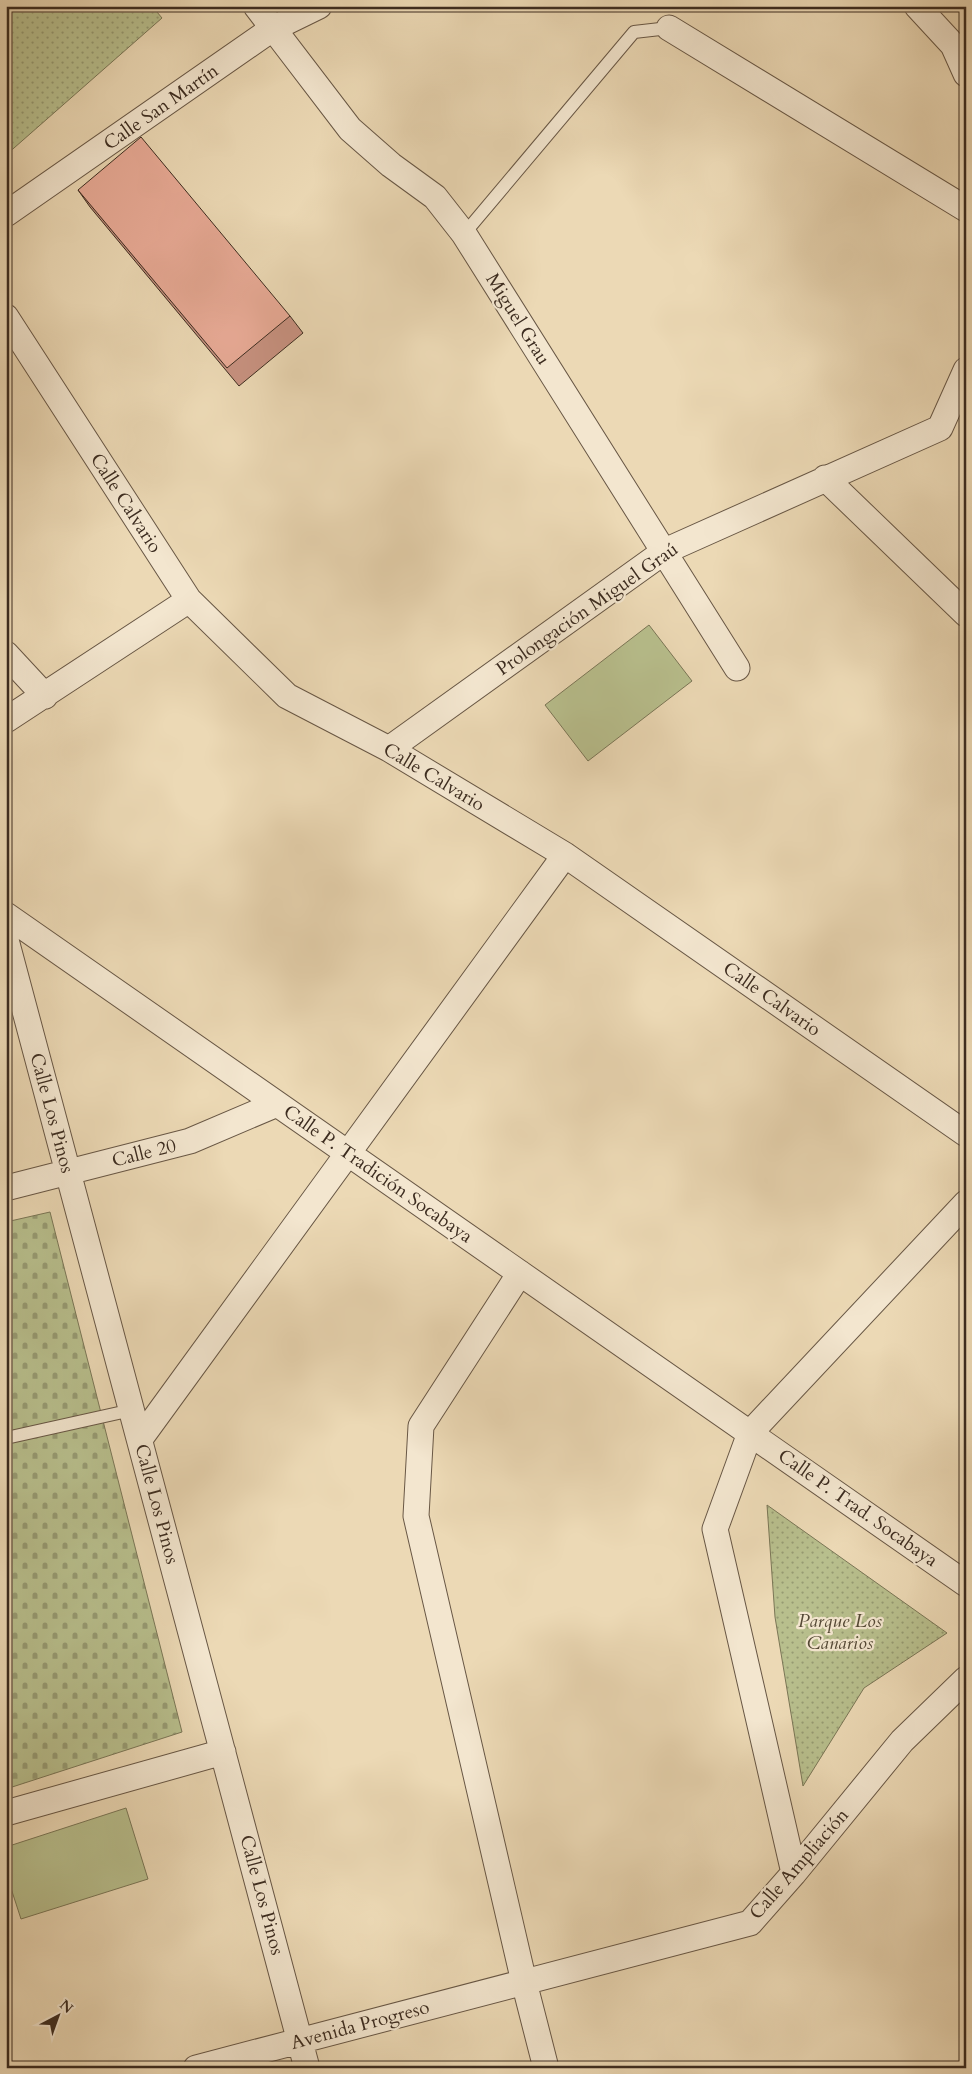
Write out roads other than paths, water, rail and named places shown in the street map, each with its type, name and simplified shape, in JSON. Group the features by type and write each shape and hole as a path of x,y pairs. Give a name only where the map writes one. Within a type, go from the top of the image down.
{"street":[{"name":"Miguel Grau","path":"256,6 350,129 391,165 435,197 464,234 737,668"},
{"name":"Calle San Martín","path":"6,214 272,29 318,6"},
{"path":"917,6 953,44 966,74"},
{"path":"669,28 966,209"},
{"name":"Calle Calvario","path":"6,317 189,600 287,696 389,749 565,855 966,1134"},
{"name":"Prolongación Miguel Graú","path":"389,749 664,551 940,428 966,370"},
{"path":"826,478 966,614"},
{"path":"6,720 189,600"},
{"path":"6,654 45,696"},
{"path":"140,1439 565,855"},
{"name":"Calle P. Tradición Socabaya","path":"6,915 750,1433"},
{"name":"Calle Los Pinos","path":"6,940 307,2068"},
{"name":"Calle 20","path":"6,1188 190,1141 277,1104"},
{"path":"794,1873 715,1529 750,1433 966,1203"},
{"path":"520,1273 420,1426 416,1516 524,1982 546,2068"},
{"name":"Calle P. Trad. Socabaya","path":"750,1433 966,1584"},
{"name":"Calle Ampliación","path":"524,1982 750,1923 794,1873 902,1740 966,1679"},
{"path":"6,1812 224,1752"},
{"name":"Avenida Progreso","path":"196,2068 524,1982"}],"lane":[{"path":"464,234 634,32 669,28"},
{"path":"6,1438 132,1410"}],"park label":[{"name":"Parque Los Canarios","path":"840,1632"}]}
